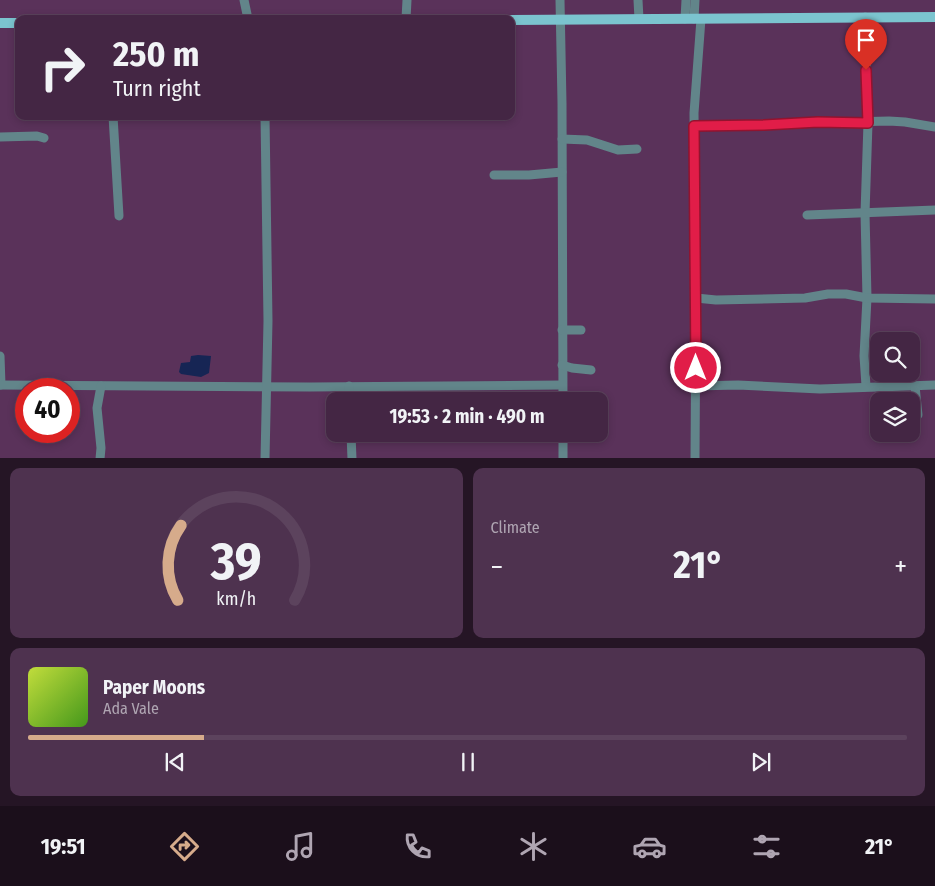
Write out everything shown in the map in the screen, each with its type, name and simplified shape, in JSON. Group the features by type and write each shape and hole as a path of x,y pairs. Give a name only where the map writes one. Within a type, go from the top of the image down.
{"main road":[{"path":"515,20 935,17"},
{"path":"0,23 15,23"}],"street":[{"path":"244,0 247,15"},
{"path":"406,15 407,0"},
{"path":"560,0 562,392"},
{"path":"638,0 639,19"},
{"path":"686,0 693,19"},
{"path":"695,0 693,19 697,64 694,126 695,458"},
{"path":"865,17 868,123 865,214 867,298 864,356 866,386"},
{"path":"113,120 119,216"},
{"path":"265,120 268,321 265,458"},
{"path":"694,126 818,122 904,122 935,127"},
{"path":"0,137 37,136 44,138"},
{"path":"562,139 587,140 618,150 637,149"},
{"path":"494,175 529,175 562,172"},
{"path":"806,215 935,210"},
{"path":"696,298 716,300 805,298 828,294 846,294 867,298 935,300"},
{"path":"562,330 581,330"},
{"path":"0,356 0,386 562,386"},
{"path":"562,365 590,370"},
{"path":"695,386 820,389 935,385"},
{"path":"100,458 101,448 97,408 101,386"},
{"path":"349,386 349,392"},
{"path":"915,386 916,392"},
{"path":"351,442 352,458"},
{"path":"563,442 563,458"}],"water":[{"path":"191,356 211,356 209,373 201,377 181,374 179,372 181,363 190,362"}],"route":[{"path":"696,368 694,126 818,122 868,123 866,70"}]}
